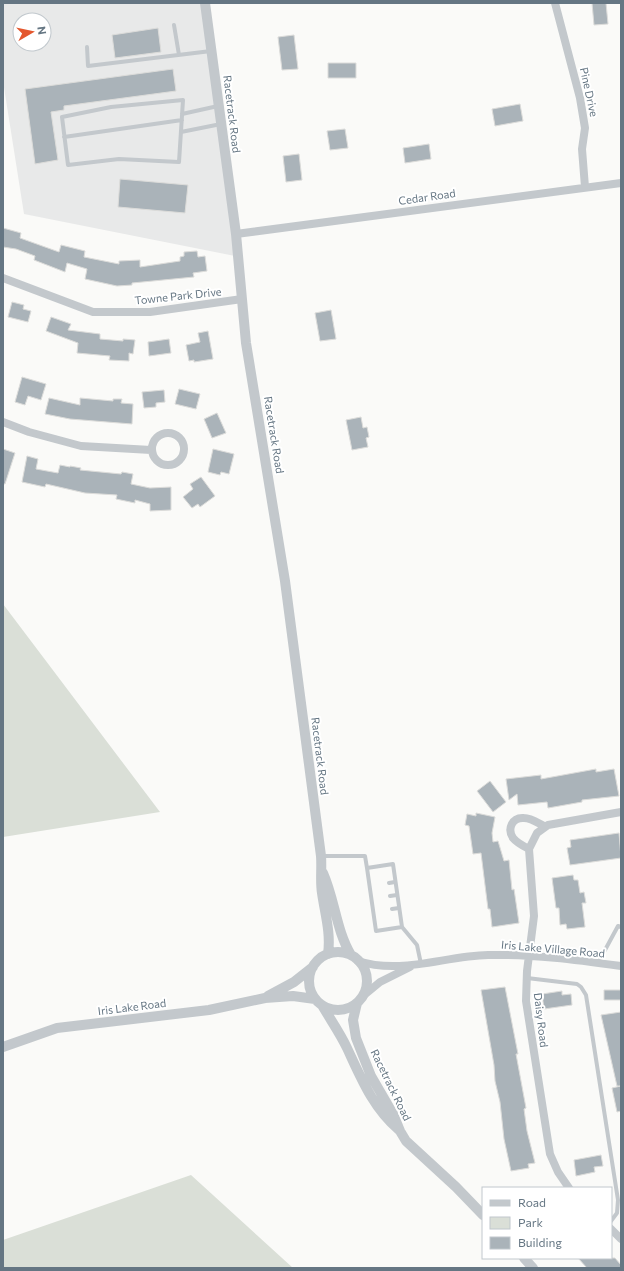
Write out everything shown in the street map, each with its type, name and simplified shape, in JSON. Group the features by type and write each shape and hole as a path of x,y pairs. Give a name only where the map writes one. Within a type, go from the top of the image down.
{"street":[{"name":"Racetrack Road","path":"205,3 236,234 246,343 285,581 323,871 322,891 330,938 328,954"},
{"name":"Pine Drive","path":"555,3 580,98 585,128 582,149 585,187"},
{"name":"Cedar Road","path":"236,234 621,183"},
{"name":"Towne Park Drive","path":"3,278 93,312 150,312 242,299"},
{"path":"3,422 29,432 81,446 151,450"},
{"path":"170,432 179,437 184,448 182,457 178,461 169,465 159,463 152,455 151,450 155,439 164,433 170,432"},
{"path":"544,826 534,838 529,849 513,838 510,831 512,823 517,819 525,818 544,826 621,812"},
{"name":"Daisy Road","path":"529,849 528,860 534,905 533,929 526,978 528,1018 549,1147 558,1172 568,1187"},
{"name":"Racetrack Road","path":"323,871 331,890 339,930 354,958"},
{"path":"343,953 354,958 364,969 367,978 366,987 360,1000 349,1008 340,1010 331,1009 319,1002 310,983 313,967 328,954 343,953"},
{"name":"Iris Lake Village Road","path":"354,958 373,966 412,966 455,957 486,955 530,956 621,966"},
{"name":"Iris Lake Village Road","path":"360,1000 380,982 412,966"},
{"name":"Iris Lake Road","path":"265,998 294,982 313,967"},
{"name":"Iris Lake Road","path":"3,1047 57,1028 209,1010 265,998 293,996 319,1002"},
{"name":"Racetrack Road","path":"360,1000 353,1020 356,1038 371,1076 393,1114 400,1131 406,1141 456,1187 482,1214"},
{"name":"Racetrack Road","path":"319,1002 346,1046 376,1105 387,1120 400,1131"},
{"path":"612,1230 621,1239"},
{"path":"525,1259 533,1268"}],"lane":[{"path":"174,25 178,55"},
{"path":"87,47 88,66 211,51"},
{"path":"183,100 182,114 179,162 119,159 68,165 62,117 111,107 183,100"},
{"path":"182,114 219,106"},
{"path":"64,137 182,120"},
{"path":"181,132 221,124"},
{"path":"321,856 365,856 376,931 402,927"},
{"path":"367,868 393,864 402,927 417,945 421,964"},
{"path":"388,883 395,882"},
{"path":"370,886 376,885"},
{"path":"390,896 397,895"},
{"path":"372,899 378,898"},
{"path":"392,909 399,908"},
{"path":"373,912 380,911"},
{"path":"598,963 618,926 621,927"},
{"path":"526,978 577,984 581,987 586,996 618,1200 617,1213 612,1220"}],"shaded area":[{"path":"3,3 204,3 240,257 24,214 3,81"}],"green space":[{"path":"3,604 160,812 3,837"},
{"path":"191,1175 293,1268 3,1268 3,1240"}],"building":[{"path":"592,3 606,3 608,24 594,25"},
{"path":"158,28 161,52 115,58 112,35"},
{"path":"294,35 298,69 282,70 278,37"},
{"path":"328,63 356,63 356,78 328,78"},
{"path":"173,69 176,91 64,106 64,110 51,112 58,160 35,164 25,89"},
{"path":"520,104 523,121 495,126 492,109"},
{"path":"345,129 348,148 330,150 327,131"},
{"path":"429,144 431,159 405,163 403,148"},
{"path":"299,154 302,180 286,182 283,156"},
{"path":"120,179 188,185 185,213 118,207"},
{"path":"3,228 21,233 20,238 59,252 61,245 85,251 84,257 119,264 119,261 140,260 140,267 180,261 180,257 184,256 184,252 197,251 198,257 205,256 207,271 193,273 194,277 132,283 132,285 117,286 85,279 87,269 67,263 65,272 34,260 35,256 16,249 3,247"},
{"path":"12,302 24,305 23,309 31,311 28,322 8,317"},
{"path":"331,310 336,339 320,341 315,313"},
{"path":"51,317 71,324 68,330 100,334 100,339 123,341 123,339 135,340 133,354 129,353 129,361 109,360 110,356 77,353 78,343 46,331"},
{"path":"208,331 213,359 194,362 194,360 189,361 186,345 200,342 198,333"},
{"path":"169,339 171,353 149,356 148,342"},
{"path":"22,377 46,384 41,400 28,396 25,405 15,402"},
{"path":"179,389 200,394 196,409 175,404"},
{"path":"164,390 165,402 156,403 156,407 144,408 142,392"},
{"path":"49,398 80,405 80,398 113,401 113,399 122,399 121,403 133,404 132,424 70,419 45,414"},
{"path":"217,413 226,433 212,438 204,419"},
{"path":"361,417 363,428 367,427 369,437 366,438 368,447 352,450 346,420"},
{"path":"3,449 15,453 5,484 3,484"},
{"path":"213,449 234,454 229,474 221,472 220,475 208,472"},
{"path":"27,456 38,459 36,469 58,473 60,465 81,468 80,470 121,474 122,472 133,474 131,484 150,488 171,487 171,510 150,511 150,504 135,500 135,503 116,499 117,495 85,493 46,484 45,487 22,482"},
{"path":"201,477 215,496 200,507 198,504 192,508 183,497 193,489 190,484"},
{"path":"596,769 596,772 614,769 619,796 582,800 582,802 548,808 547,802 518,805 517,794 509,800 506,779 541,775 541,779"},
{"path":"490,781 506,802 493,812 477,791"},
{"path":"476,813 495,817 492,833 493,842 498,841 504,861 509,860 512,890 514,889 519,923 492,927 490,909 488,909 481,853 473,854 469,826 465,825 467,814 476,816"},
{"path":"619,833 621,858 570,865 567,848 571,847 570,840"},
{"path":"573,875 574,880 578,880 580,893 584,892 586,903 582,903 585,927 567,929 566,924 560,925 559,908 556,908 552,878"},
{"path":"505,987 518,1054 516,1054 526,1108 524,1109 527,1131 535,1163 528,1164 529,1168 511,1171 504,1139 500,1102 495,1081 494,1065 481,990"},
{"path":"604,990 621,990 621,1000 604,1000"},
{"path":"562,991 562,995 571,994 572,1005 544,1009 542,994"},
{"path":"621,1012 621,1086 617,1086 601,1015"},
{"path":"621,1086 621,1111 617,1112 612,1088"},
{"path":"601,1155 603,1166 594,1167 595,1172 576,1176 574,1160"},
{"path":"615,1258 621,1265 621,1268 587,1268 579,1259"}]}
